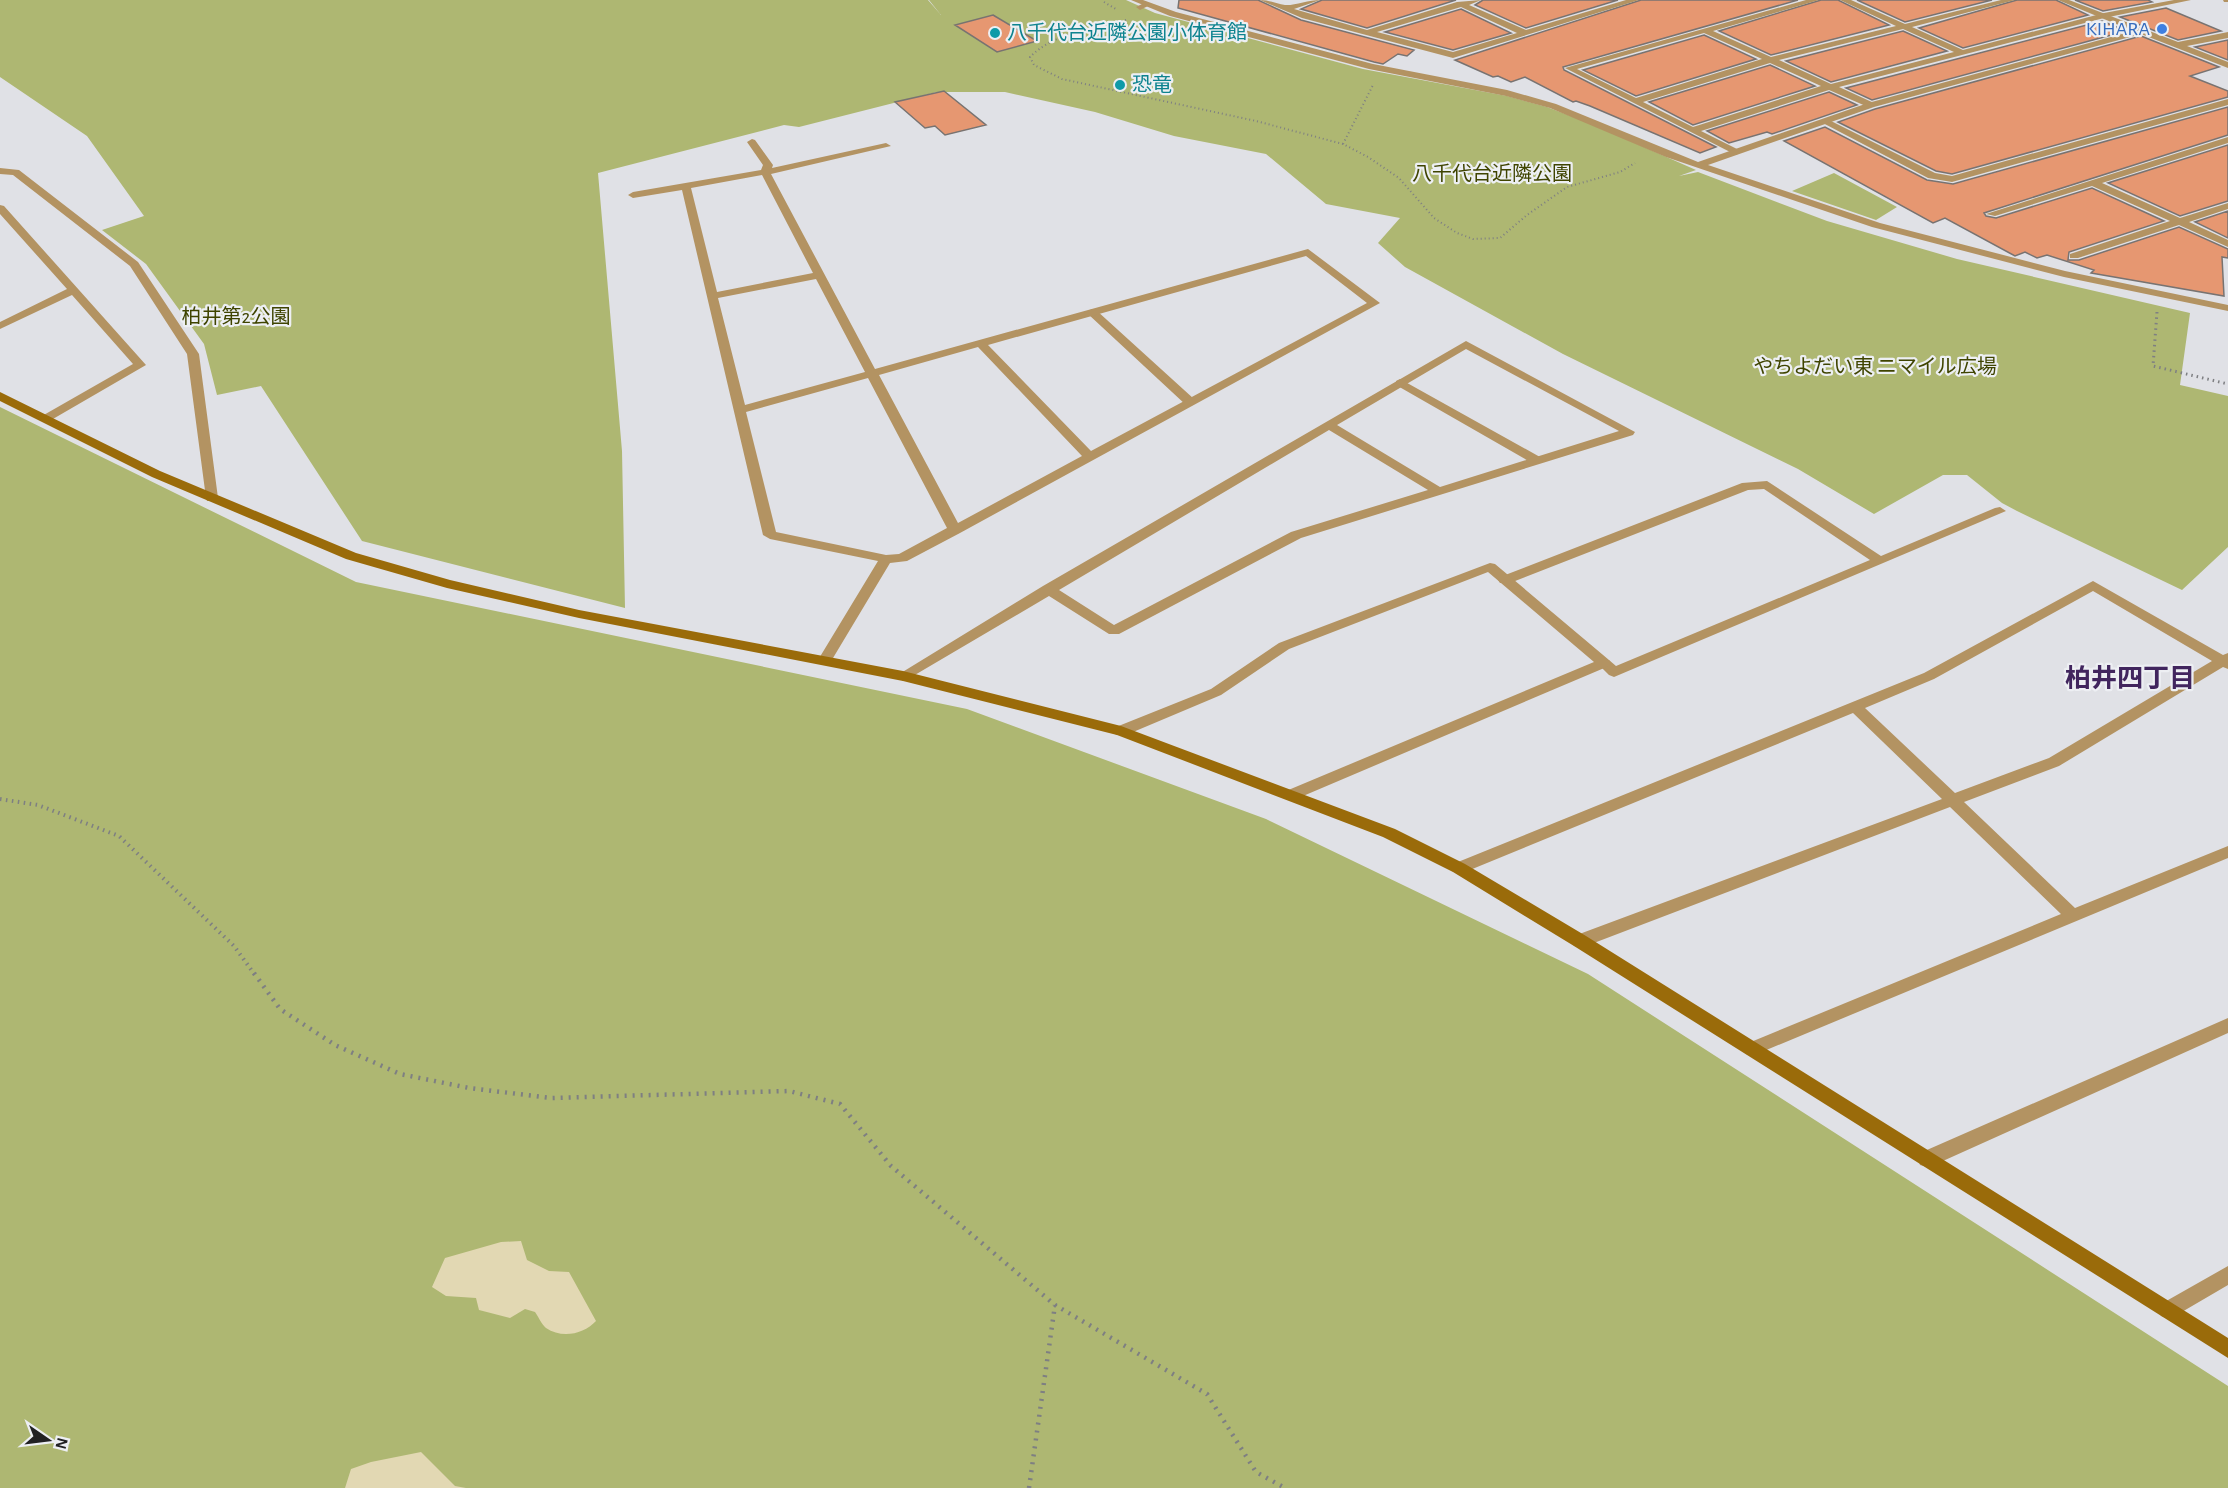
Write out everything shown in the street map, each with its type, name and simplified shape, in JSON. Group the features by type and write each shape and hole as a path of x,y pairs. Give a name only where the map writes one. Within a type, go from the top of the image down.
{"street":[{"path":"1264,0 1283,9 1453,56 1635,0"},
{"path":"1283,9 1316,0"},
{"path":"1451,0 1525,33"},
{"path":"1367,32 1477,0"},
{"path":"1736,152 1569,68 1815,0"},
{"path":"1844,0 1961,52"},
{"path":"1854,4 1870,0"},
{"path":"1636,101 1770,60 2011,0"},
{"path":"2062,0 2228,65"},
{"path":"1693,130 1828,87 1961,52 2104,16 2187,0"},
{"path":"1140,4 1372,67 1507,93 1553,106 1698,165 1876,225 2064,274 2228,308"},
{"path":"1704,30 1871,105"},
{"path":"1698,165 1871,105 2142,31"},
{"path":"2177,45 2228,34"},
{"path":"1824,121 1932,176 1952,179 2228,102"},
{"path":"1991,214 2228,140"},
{"path":"752,142 768,165 765,172"},
{"path":"633,195 765,172 886,146"},
{"path":"0,171 16,172 134,264 193,354 212,498"},
{"path":"765,172 955,530"},
{"path":"2092,182 2228,244"},
{"path":"686,187 770,535 886,559 902,558 1374,303 1308,252 740,410"},
{"path":"2074,256 2228,206"},
{"path":"0,208 140,365 46,419"},
{"path":"712,296 820,275"},
{"path":"0,326 74,290"},
{"path":"1092,312 1190,402"},
{"path":"980,343 1090,457"},
{"path":"903,676 1048,589 1466,344 1629,432 1296,535 1114,631 1048,589"},
{"path":"1400,383 1536,460"},
{"path":"0,396 156,474 351,556 447,584 579,614 903,676 1121,731 1389,833 1459,868 1580,941 2228,1348"},
{"path":"1329,425 1438,491"},
{"path":"1505,579 1746,486 1767,485 1879,560"},
{"path":"1121,731 1216,692 1284,646 1490,567 1614,672 2000,511"},
{"path":"825,660 886,559"},
{"path":"1459,868 1929,676 2093,585 2227,661"},
{"path":"1580,941 2055,762 2227,661"},
{"path":"1291,795 1604,663"},
{"path":"1856,707 2074,917"},
{"path":"1752,1049 2228,852"},
{"path":"1927,1159 2228,1025"},
{"path":"2168,1310 2228,1275"}],"path":[{"path":"1112,0 1104,2 1133,19 1052,40 1037,47 1030,57 1034,65 1062,79 1256,121 1343,144 1368,157 1399,178 1434,218 1457,233 1473,239 1500,238 1527,215 1567,187 1620,172 1640,160"},
{"path":"1343,144 1373,84"},
{"path":"2158,294 2153,366 2228,384"},
{"path":"0,799 38,805 119,836 234,946 280,1009 335,1045 400,1074 469,1088 551,1098 789,1091 840,1104 891,1166 1055,1305 1207,1394 1256,1472 1285,1488"},
{"path":"1029,1488 1055,1305"}],"green space":[{"path":"0,0 928,0 941,15 929,0 1126,0 1155,13 1363,69 1507,96 1547,107 1696,170 1679,176 1698,172 1827,221 1957,259 2190,313 2180,385 2228,396 2228,547 2182,590 2002,503 1967,475 1943,475 1874,514 1798,469 1563,354 1405,267 1378,243 1400,218 1326,204 1266,154 1174,136 1095,112 1005,92 937,92 799,127 784,125 598,173 622,451 625,608 362,541 261,386 217,395 204,344 146,264 102,230 144,216 87,136 0,77"},
{"path":"1834,173 1897,207 1876,220 1792,191"},
{"path":"0,407 356,582 967,709 1266,819 1588,974 2228,1386 2228,1488 0,1488"}],"sand":[{"path":"521,1241 527,1260 549,1271 569,1272 596,1321 579,1332 559,1333 546,1328 535,1312 525,1309 510,1318 479,1310 476,1298 446,1296 432,1287 445,1258 501,1242"},
{"path":"421,1452 455,1486 466,1488 345,1488 351,1469 371,1462"}],"building":[{"path":"1179,0 1258,0 1301,20 1414,50 1407,56 1398,54 1383,64 1178,8"},
{"path":"1322,0 1456,0 1367,28 1301,9"},
{"path":"1483,0 1618,0 1526,28 1475,5"},
{"path":"1641,0 1798,0 1563,67 1564,70 1716,147 1700,153 1590,106 1573,102 1525,77 1511,82 1498,76 1493,77 1455,60"},
{"path":"1821,0 1838,0 1889,25 1771,55 1719,31"},
{"path":"1857,0 1992,0 1905,22"},
{"path":"2017,0 2056,0 2088,15 1963,48 1919,28"},
{"path":"2075,0 2148,0 2152,2 2103,11"},
{"path":"2166,8 2221,31 2178,40 2120,17"},
{"path":"1461,9 1511,33 1453,50 1385,32"},
{"name":"八千代台近隣公園小体育館","path":"993,15 1037,41 997,52 955,25"},
{"path":"2102,21 2126,31 1872,100 1846,88"},
{"path":"1903,31 1947,51 1831,82 1786,61"},
{"path":"1704,35 1756,59 1636,96 1583,70"},
{"path":"2141,36 2219,67 2190,76 2228,91 2228,97 1952,174 1936,171 1838,122 1875,109"},
{"path":"2228,40 2228,60 2195,47"},
{"path":"1770,65 1815,86 1693,125 1649,102"},
{"path":"944,91 986,125 945,135 935,126 925,128 895,102"},
{"path":"1829,92 1857,105 1772,134 1767,132 1729,143 1707,131"},
{"path":"2228,107 2228,135 1984,213 1986,216 1996,218 2092,188 2164,221 2069,252 2068,260 2079,260 2179,227 2228,249 2228,258 2222,257 2224,296 2091,273 2094,270 2047,255 2037,258 2025,252 2015,256 1945,218 1933,223 1784,141 1825,127 1927,180 1953,184"},
{"path":"2228,145 2228,201 2180,216 2108,183"},
{"path":"2228,211 2228,238 2195,222"}],"place":[{"name":"KIHARA","path":"2162,29"},
{"name":"八千代台近隣公園小体育館","path":"995,33"},
{"name":"恐竜","path":"1120,85"}],"district":[{"name":"柏井四丁目","path":"2130,679"}],"park label":[{"name":"八千代台近隣公園","path":"1492,174"},
{"name":"柏井第2公園","path":"236,317"},
{"name":"やちよだい東 ニマイル広場","path":"1875,367"}]}
